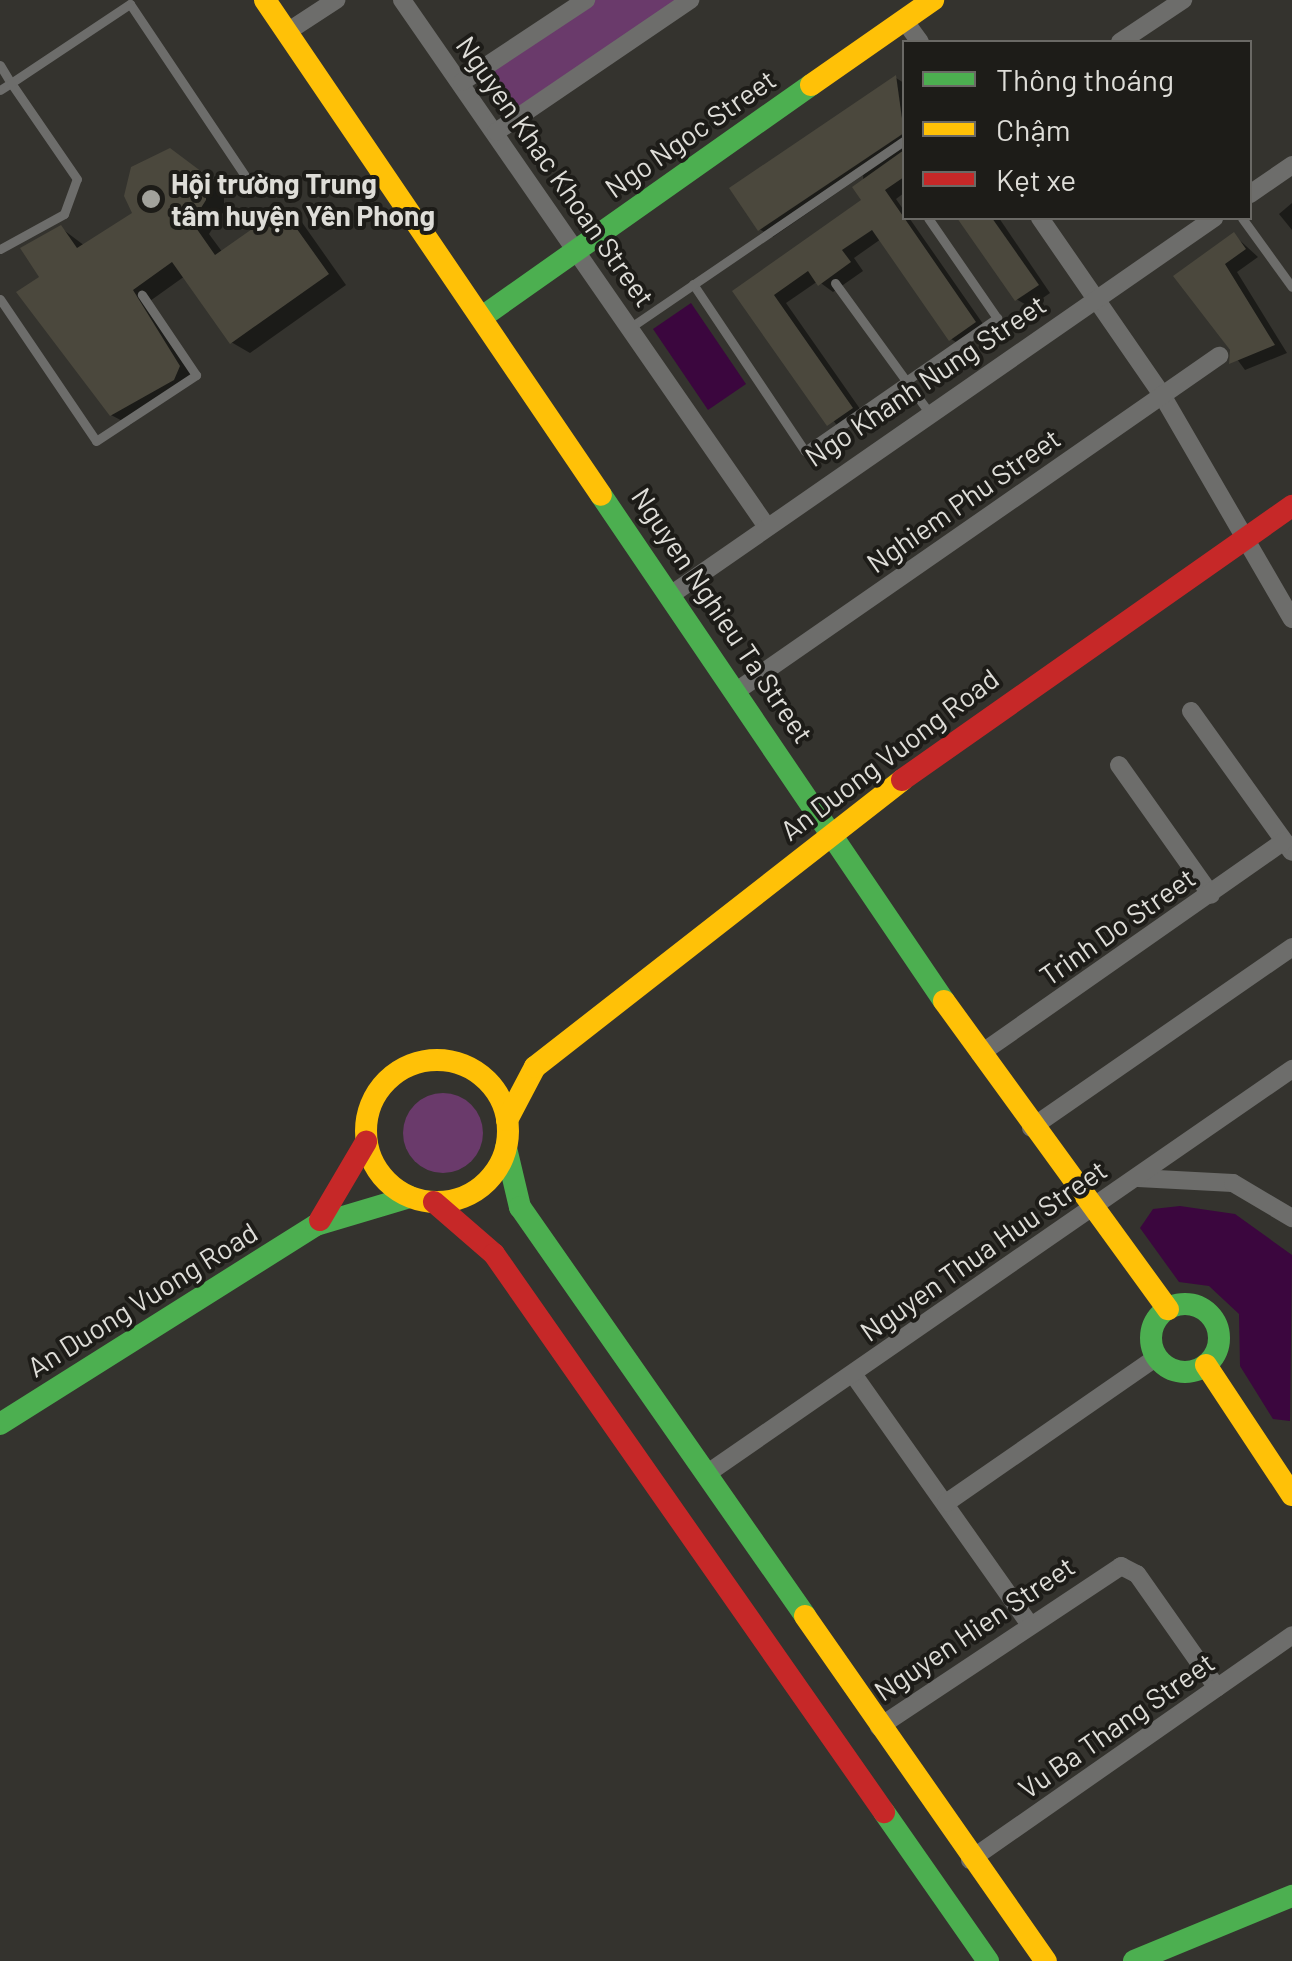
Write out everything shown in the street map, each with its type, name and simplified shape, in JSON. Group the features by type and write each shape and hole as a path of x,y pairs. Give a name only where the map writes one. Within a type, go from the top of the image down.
{"main road":[{"name":"Nguyen Nghieu Ta Street","path":"266,0 834,831 980,1054 1089,1211 1168,1309"},
{"name":"Ngo Ngoc Street","path":"482,316 933,0"},
{"name":"An Duong Vuong Road","path":"507,1120 535,1067 834,831 1049,670 1246,538 1288,517"},
{"path":"535,1067 426,1061 392,1075 371,1106 366,1142 389,1184 410,1197 434,1202 494,1254 988,1961"},
{"path":"463,1064 492,1086 507,1120 506,1148 520,1207 970,1860 1046,1961"},
{"name":"An Duong Vuong Road","path":"316,1225 366,1142"},
{"path":"434,1202 486,1182 506,1148"},
{"name":"An Duong Vuong Road","path":"0,1424 316,1225 349,1208 410,1197"},
{"path":"1188,1304 1214,1319 1219,1338 1206,1365 1180,1372 1157,1357 1152,1331 1168,1309 1188,1304"},
{"path":"1206,1365 1285,1470 1292,1495"},
{"path":"1134,1961 1292,1896"}],"street":[{"path":"287,32 336,0"},
{"name":"Nguyen Khac Khoan Street","path":"402,0 765,524"},
{"path":"462,82 586,0"},
{"path":"496,132 690,0"},
{"path":"1123,40 1183,0"},
{"path":"904,20 919,40"},
{"path":"1252,193 1292,165"},
{"path":"1041,220 1162,395 1292,619"},
{"name":"Ngo Khanh Nung Street","path":"672,594 765,524 1211,220"},
{"name":"Nghiem Phu Street","path":"738,690 1219,356"},
{"path":"1191,711 1288,847"},
{"path":"1119,766 1212,894"},
{"name":"Trinh Do Street","path":"980,1054 1212,894 1288,847"},
{"path":"1032,1128 1292,947"},
{"name":"Nguyen Thua Huu Street","path":"705,1476 1292,1069"},
{"path":"1135,1178 1233,1183 1292,1218"},
{"path":"946,1503 1157,1357"},
{"path":"853,1374 1028,1622"},
{"name":"Nguyen Hien Street","path":"878,1726 1111,1569 1128,1568 1218,1688"},
{"name":"Vu Ba Thang Street","path":"970,1860 1292,1635"}],"lane":[{"path":"0,90 130,4 247,179"},
{"path":"0,65 77,179 64,214 0,249"},
{"path":"630,327 902,142"},
{"path":"693,284 805,450 997,318 929,220"},
{"path":"1243,220 1292,286"},
{"path":"834,282 928,412"},
{"path":"0,300 96,441 196,376 142,295"}],"shaded area":[{"path":"594,0 677,0 512,111 502,108 486,85 489,73"},
{"path":"691,303 746,384 708,410 653,329"},
{"path":"443,1093 458,1096 471,1105 480,1118 480,1148 471,1161 458,1170 443,1173 428,1170 415,1161 406,1148 403,1133 406,1118 415,1105 428,1096"},
{"path":"1180,1206 1235,1214 1292,1255 1290,1421 1273,1419 1240,1366 1239,1314 1209,1286 1179,1282 1140,1228 1153,1209"}],"building":[{"path":"896,75 902,134 758,231 729,188"},
{"path":"170,148 206,175 206,200 192,222 215,255 282,208 329,274 230,344 172,262 133,290 180,366 174,380 110,416 16,292 39,277 20,248 61,225 77,248 132,213 124,196 131,167"},
{"path":"902,151 902,178 885,190 902,220 976,322 949,341 872,230 842,250 851,262 818,286 808,271 774,295 853,408 827,426 732,291 861,200 852,187"},
{"path":"958,220 993,220 1039,285 1015,301"},
{"path":"1234,232 1246,249 1225,264 1275,345 1229,364 1230,350 1173,276"}],"traffic: fast":[{"path":"482,317 811,85"},
{"path":"601,495 944,1001"},
{"path":"506,1148 520,1207 805,1616"},
{"path":"0,1424 316,1225 410,1197"},
{"path":"1185,1304 1209,1314 1219,1338 1209,1362 1185,1372 1161,1362 1151,1338 1161,1314 1185,1304"},
{"path":"884,1812 988,1961"},
{"path":"1134,1961 1292,1896"}],"traffic: slow":[{"path":"265,0 601,495"},
{"path":"811,85 933,0"},
{"path":"507,1120 535,1067 902,780"},
{"path":"944,1001 1168,1309"},
{"path":"437,1060 464,1066 487,1081 502,1104 508,1131 502,1158 487,1181 464,1196 437,1202 410,1196 387,1181 372,1158 366,1131 372,1104 387,1081 410,1066 437,1060"},
{"path":"1206,1365 1292,1495"},
{"path":"805,1616 1046,1961"}],"traffic: jam":[{"path":"902,780 1292,506"},
{"path":"320,1220 366,1142"},
{"path":"434,1202 494,1254 884,1812"}],"place":[{"name":"Hội trường Trung tâm huyện Yên Phong","path":"151,199"}]}
